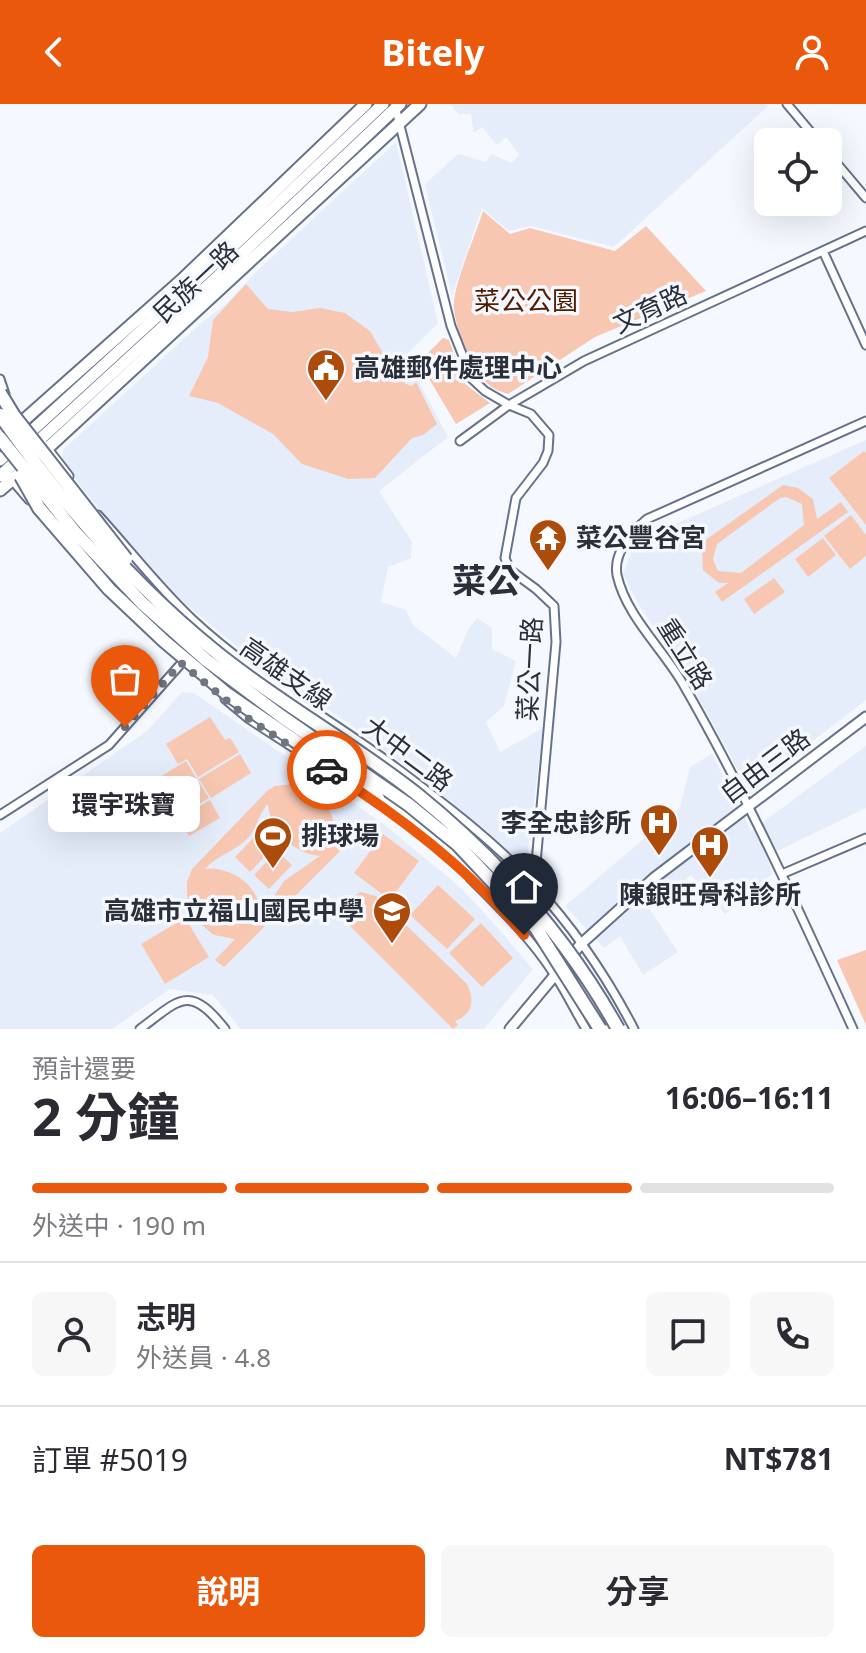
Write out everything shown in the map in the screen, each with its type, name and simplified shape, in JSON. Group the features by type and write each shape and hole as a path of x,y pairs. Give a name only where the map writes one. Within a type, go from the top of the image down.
{"highway":[{"path":"2,389 23,428 148,591"},
{"name":"高雄支線","path":"0,414 60,496 98,541 148,591 215,651 418,795 466,836 546,920 618,1029"},
{"name":"高雄支線","path":"1,441 74,531 142,603 206,660 409,805 457,844 536,928 600,1029"},
{"path":"1,441 39,508 109,589 164,641 227,694 432,837 522,918"},
{"path":"466,836 517,878 559,926 625,1029"}],"main road":[{"name":"民族一路","path":"40,440 332,144 366,104"},
{"name":"民族一路","path":"0,490 3,470 420,104"},
{"name":"民族一路","path":"1,441 332,144 393,105"},
{"name":"民族一路","path":"40,440 393,105"}],"street":[{"path":"787,104 807,128"},
{"name":"菜公一路","path":"393,105 462,359 472,379 485,391 531,414 549,435 543,463 516,498 505,558 510,570 554,606 556,642 534,885"},
{"path":"842,170 866,198"},
{"name":"文育路","path":"460,441 509,405 584,361 866,231"},
{"path":"823,251 866,345"},
{"path":"0,414 2,389"},
{"name":"大中二路","path":"2,389 97,513 192,619 394,766 534,885 611,986 634,1029"},
{"name":"重立路","path":"853,1029 782,874 683,684 631,607 616,573 624,543 647,519 866,421"},
{"name":"大中二路","path":"3,470 68,546 181,663 249,719 380,803 449,858 508,916 554,974 586,1029"},
{"name":"大中二路","path":"146,625 438,838 482,875 541,941 554,974"},
{"path":"0,815 109,745 208,632"},
{"name":"自由三路","path":"510,1029 581,944 654,878 866,717"},
{"path":"782,874 866,838"},
{"path":"140,1029 175,1003 189,1000 205,1006 225,1029"}],"shaded area":[{"path":"450,104 768,106 614,247 531,226 509,231 482,208 452,296 425,184 458,154 486,162 491,154 512,163 519,155 506,137 497,145 482,127 474,133 471,114 459,114"},
{"path":"396,142 438,323 405,356 448,437 379,491 412,542 411,558 388,567 381,602 406,610 413,625 456,658 469,628 477,618 492,628 492,649 516,661 504,706 486,722 500,752 543,728 526,868 429,784 351,725 245,653 183,602 131,550 61,461 64,449 227,303 257,271"},
{"path":"866,440 866,700 749,790 690,682 638,604 623,574 633,549 671,526"},
{"path":"182,692 194,693 385,825 461,888 487,916 533,969 484,1029 241,1029 213,995 170,989 112,1029 0,1029 0,833 147,731"},
{"path":"866,746 866,808 767,856 772,874 725,914 691,875 649,908 678,952 643,975 620,936 604,948 565,906 680,808 690,767 712,754 751,831"}],"green space":[{"name":"菜公公園","path":"483,211 510,234 530,228 615,251 646,226 706,291 595,337 508,394 502,392 480,376 459,332 454,309 459,280"},
{"path":"246,284 268,309 292,312 320,308 345,313 370,331 395,374 406,384 412,386 416,382 437,424 423,435 412,438 375,478 348,479 302,464 273,434 218,403 189,396 208,357 213,320"},
{"path":"443,338 449,340 465,384 490,403 456,424 419,362"},
{"path":"864,451 866,453 866,525 829,478"},
{"path":"783,485 798,488 813,499 817,519 841,502 848,512 722,602 715,592 728,583 719,583 703,570 702,549 707,539","holes":["786,497 802,504 804,525 741,573 718,571 713,559 717,544 780,498"]},
{"path":"851,515 866,535 866,556 850,569 824,536"},
{"path":"823,538 836,555 808,577 795,559"},
{"path":"774,578 785,592 754,614 744,599"},
{"path":"210,717 225,740 230,738 239,752 198,777 187,759 178,764 166,744"},
{"path":"240,754 251,773 211,798 199,779"},
{"path":"186,761 196,778 165,797 155,780"},
{"path":"198,780 209,798 177,817 166,798"},
{"path":"294,784 312,791 330,811 337,838 348,827 356,835 224,967 215,960 235,939 214,935 197,921 187,896 187,882 192,869 275,786","holes":["268,804 278,832 292,845 320,856 284,881 260,918 256,897 244,881 225,871 205,869 248,838"]},
{"path":"210,800 220,818 189,836 178,819"},
{"name":"排球場","path":"258,833 273,848 250,872 235,857"},
{"path":"383,834 419,861 390,900 354,873"},
{"name":"排球場","path":"277,851 292,865 269,889 254,875"},
{"path":"438,885 475,919 447,949 410,915"},
{"path":"361,892 376,896 467,984 471,1006 466,1015 455,1021 458,1025 453,1029 335,911 340,904 345,909 350,898"},
{"path":"185,918 209,957 165,984 141,944"},
{"path":"481,923 513,958 482,987 449,953"},
{"path":"866,950 866,1025 837,960"}],"way so far":[{"path":"125,727 181,663 249,719 327,770"}],"place":[{"name":"高雄郵件處理中心","path":"326,402"},
{"name":"菜公豐谷宮","path":"548,572"},
{"name":"環宇珠寶","path":"125,727"},
{"name":"李全忠診所","path":"659,857"},
{"name":"排球場","path":"273,870"},
{"name":"陳銀旺骨科診所","path":"710,879"},
{"name":"高雄市立福山國民中學","path":"392,945"}],"district":[{"name":"菜公","path":"486,581"}],"route":[{"path":"327,770 380,803 449,858 524,935"}]}
